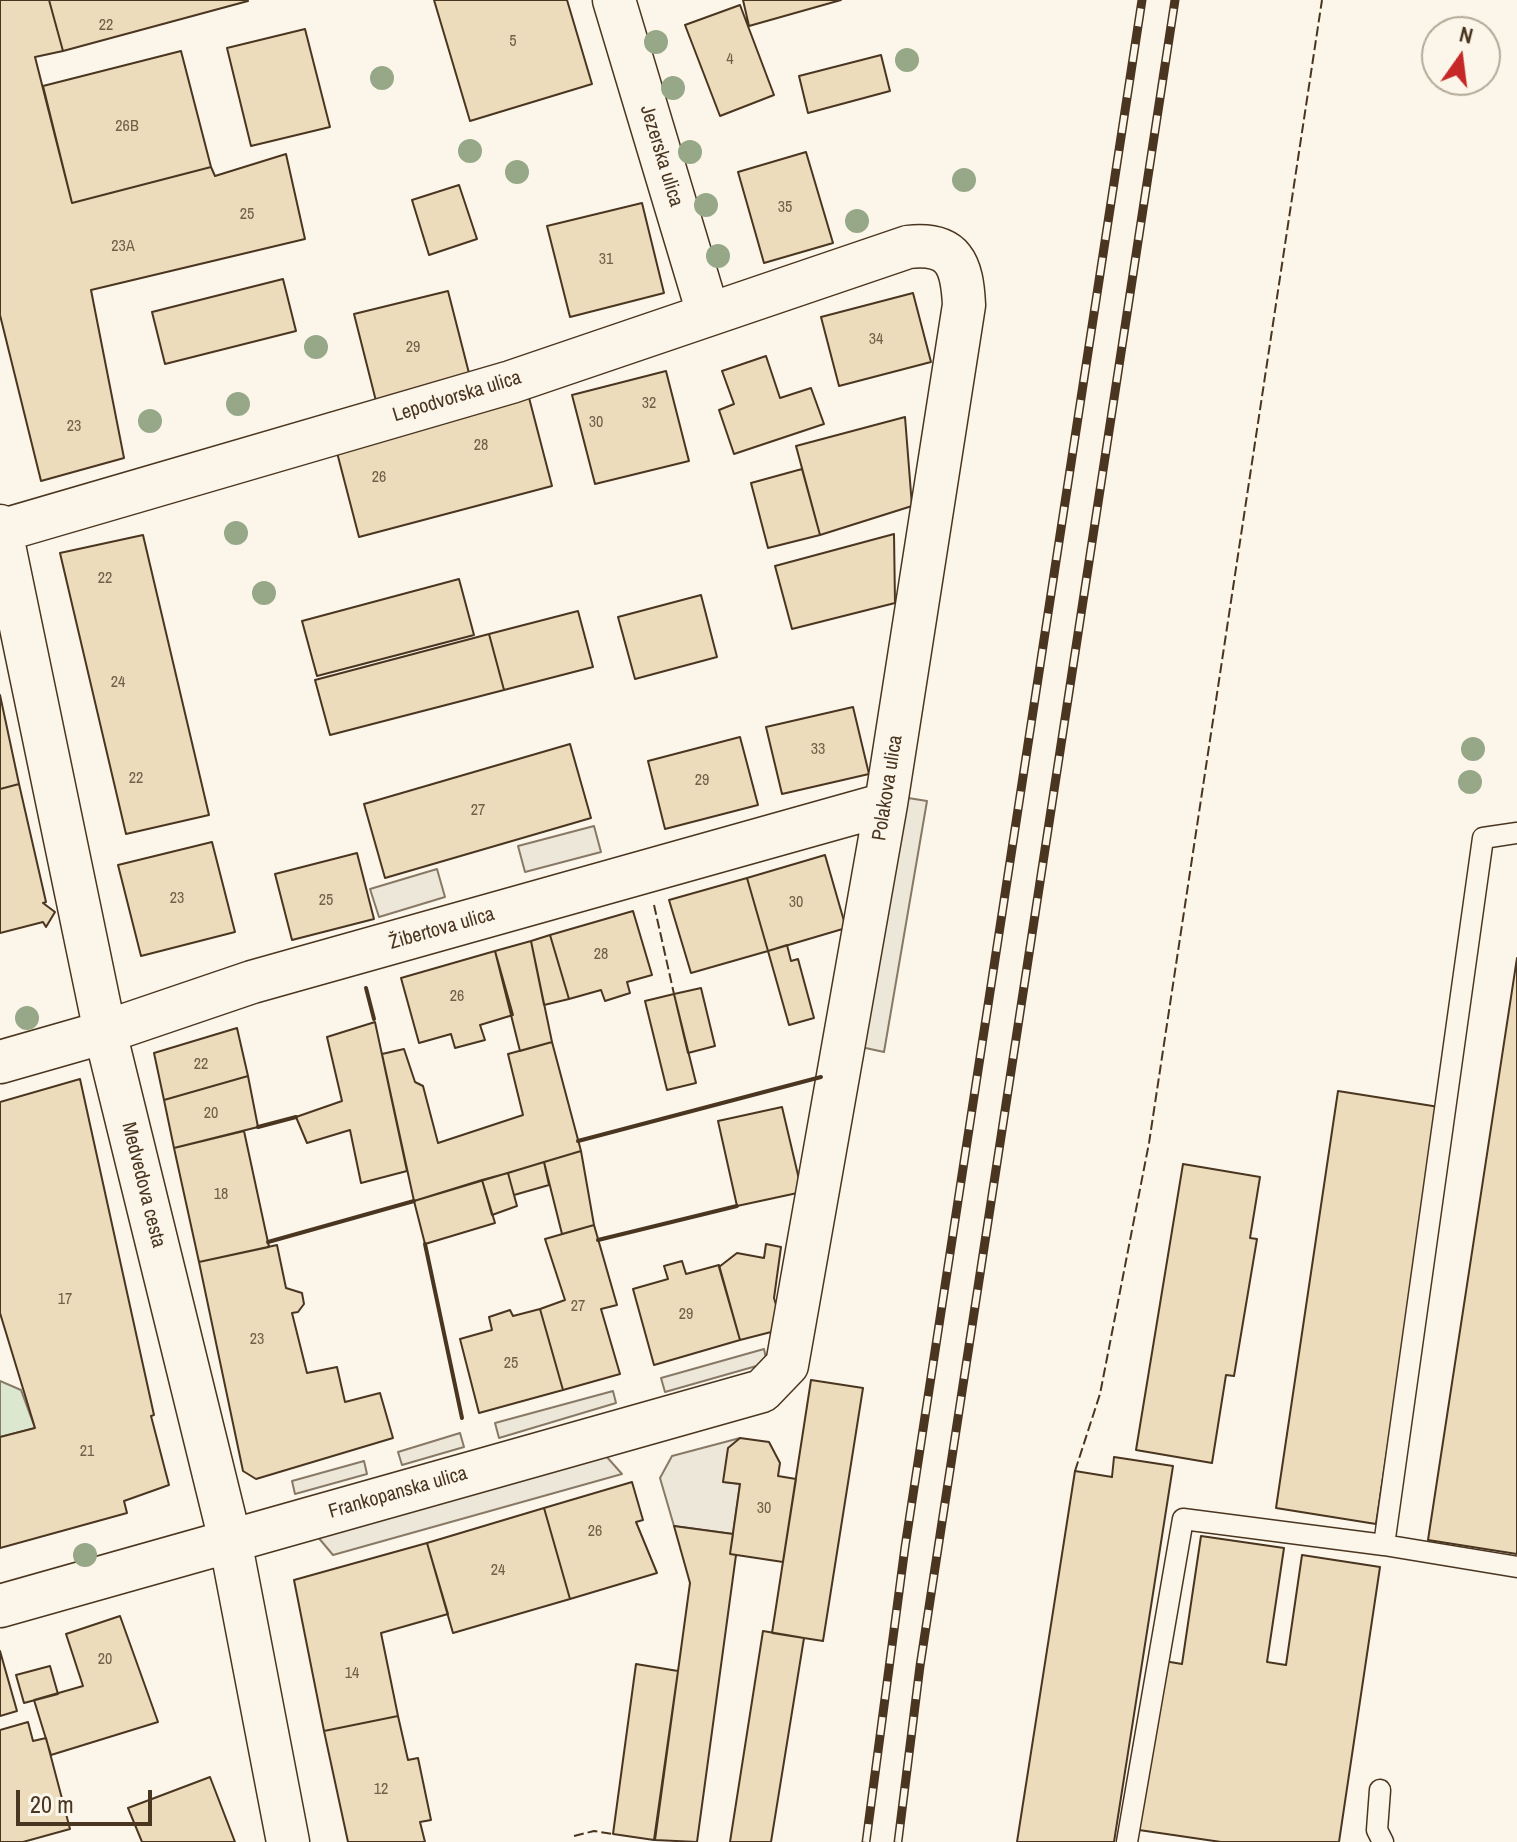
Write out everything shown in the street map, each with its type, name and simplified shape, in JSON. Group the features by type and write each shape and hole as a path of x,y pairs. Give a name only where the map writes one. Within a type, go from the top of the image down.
{"street":[{"name":"Jezerska ulica","path":"614,0 708,313"},
{"name":"Polakova ulica","path":"787,1365 886,804 964,305 961,270 947,252 928,245 908,247"},
{"name":"Lepodvorska ulica","path":"0,529 511,382 908,247"},
{"name":"Medvedova cesta","path":"0,529 105,1032 230,1540 288,1842"},
{"name":"Žibertova ulica","path":"0,1062 105,1032 252,982 886,804"},
{"name":"Frankopanska ulica","path":"0,1606 762,1391 787,1365"}],"lane":[{"path":"1384,1545 1483,838 1517,833"},
{"path":"1127,1842 1183,1519 1384,1545 1517,1567"},
{"path":"1380,1790 1377,1830 1383,1842"}],"green space":[{"path":"0,1381 21,1390 35,1428 0,1437"}],"shaded area":[{"path":"902,797 927,801 884,1052 861,1047"},
{"path":"594,826 601,852 525,872 518,846"},
{"path":"437,869 445,897 379,917 370,889"},
{"path":"764,1349 767,1363 665,1392 661,1378"},
{"path":"613,1391 616,1403 499,1438 495,1423"},
{"path":"460,1433 464,1447 402,1465 398,1452"},
{"path":"740,1438 724,1482 740,1484 733,1534 674,1526 660,1478 672,1456"},
{"path":"598,1447 622,1474 333,1555 312,1530"},
{"path":"364,1461 367,1474 295,1494 292,1481"}],"building":[{"path":"0,0 49,0 63,51 35,57 72,203 211,167 215,176 286,154 305,239 91,290 124,458 41,481 0,315"},
{"path":"49,0 247,0 248,1 63,51"},
{"path":"434,0 567,0 592,84 470,121"},
{"path":"743,0 841,0 749,26"},
{"path":"740,5 774,95 720,116 685,25"},
{"path":"305,29 330,127 251,146 227,48"},
{"path":"181,51 211,167 72,203 43,86"},
{"path":"881,55 890,91 808,113 799,76"},
{"path":"806,152 833,243 764,263 738,172"},
{"path":"459,185 477,239 429,255 412,200"},
{"path":"642,203 664,293 570,317 547,226"},
{"path":"283,279 296,331 165,364 152,312"},
{"path":"448,291 471,381 377,405 354,314"},
{"path":"913,293 931,362 839,386 821,317"},
{"path":"766,356 780,398 811,388 824,424 734,454 719,410 734,404 722,371"},
{"path":"666,371 689,461 595,484 572,395"},
{"path":"527,390 552,486 359,537 334,441"},
{"path":"905,417 912,506 820,535 796,446"},
{"path":"802,469 820,535 768,548 751,483"},
{"path":"894,534 895,603 792,629 775,566"},
{"path":"143,535 209,815 126,834 60,553"},
{"path":"459,579 474,635 317,676 302,621"},
{"path":"701,595 717,657 635,679 618,617"},
{"path":"578,611 593,667 504,690 489,634"},
{"path":"489,634 504,690 330,735 315,680"},
{"path":"0,695 19,784 0,789"},
{"path":"853,707 869,774 782,794 766,727"},
{"path":"740,737 758,805 665,829 648,761"},
{"path":"570,744 591,818 385,878 364,804"},
{"path":"19,784 46,902 43,903 55,912 46,927 43,922 0,933 0,789"},
{"path":"212,842 235,932 141,956 118,865"},
{"path":"357,853 374,919 292,940 275,874"},
{"path":"825,855 846,928 768,951 747,878"},
{"path":"747,878 768,951 691,973 669,900"},
{"path":"633,911 652,975 627,982 630,993 605,1001 601,990 569,999 550,935"},
{"path":"550,935 569,999 544,1005 531,941"},
{"path":"531,941 552,1042 520,1051 495,951"},
{"path":"787,945 791,961 798,959 814,1018 789,1025 768,951"},
{"path":"495,951 513,1015 480,1025 485,1040 455,1048 451,1034 419,1043 401,978"},
{"path":"1517,958 1517,1554 1428,1540"},
{"path":"701,988 715,1046 688,1053 674,994"},
{"path":"674,994 696,1083 667,1090 645,1001"},
{"path":"375,1022 407,1171 361,1183 350,1130 307,1143 296,1117 342,1101 327,1037"},
{"path":"237,1028 248,1076 164,1100 154,1053"},
{"path":"552,1042 581,1151 414,1201 382,1054 404,1049 415,1082 423,1086 438,1143 523,1115 508,1054"},
{"path":"248,1076 258,1127 174,1148 164,1100"},
{"path":"80,1079 154,1415 151,1416 169,1485 124,1501 127,1513 0,1548 0,1437 35,1428 0,1313 0,1102"},
{"path":"1338,1091 1439,1107 1376,1524 1276,1508"},
{"path":"782,1107 802,1192 737,1206 718,1121"},
{"path":"244,1131 269,1247 199,1262 174,1148"},
{"path":"581,1151 594,1225 562,1234 544,1162"},
{"path":"544,1162 549,1185 514,1195 508,1173"},
{"path":"1183,1164 1260,1177 1250,1238 1257,1239 1234,1376 1226,1375 1212,1463 1136,1450"},
{"path":"508,1173 517,1206 492,1215 482,1180"},
{"path":"482,1180 495,1223 425,1244 414,1201"},
{"path":"594,1225 617,1305 601,1309 620,1374 563,1390 540,1309 565,1300 545,1239"},
{"path":"766,1244 781,1247 774,1298 779,1315 775,1331 740,1340 719,1267 737,1253 764,1258"},
{"path":"277,1245 286,1288 302,1293 304,1304 298,1312 292,1313 307,1373 337,1367 345,1402 380,1393 393,1438 256,1479 243,1471 199,1262"},
{"path":"682,1261 686,1274 719,1265 740,1340 654,1365 633,1289 668,1279 664,1266"},
{"path":"540,1309 563,1390 479,1413 460,1339 492,1330 489,1317 510,1310 513,1316"},
{"path":"811,1380 863,1388 823,1641 772,1633"},
{"path":"740,1438 769,1442 780,1463 778,1476 796,1479 783,1562 730,1554 740,1484 723,1482 728,1448"},
{"path":"1114,1457 1173,1466 1114,1842 1017,1842 1075,1471 1112,1477"},
{"path":"632,1482 643,1520 636,1522 657,1573 570,1599 544,1508"},
{"path":"544,1508 570,1599 453,1633 427,1543"},
{"path":"674,1526 733,1534 730,1554 736,1555 697,1842 655,1840 690,1583"},
{"path":"1201,1536 1284,1548 1267,1662 1286,1665 1302,1555 1380,1567 1339,1842 1221,1842 1139,1830 1164,1661 1182,1664"},
{"path":"427,1543 448,1614 381,1633 398,1716 324,1731 294,1580"},
{"path":"120,1616 158,1722 51,1755 34,1700 83,1686 66,1634"},
{"path":"763,1631 804,1638 771,1842 730,1842"},
{"path":"0,1651 17,1711 0,1716"},
{"path":"636,1664 678,1671 654,1840 613,1834"},
{"path":"50,1666 58,1694 24,1703 16,1675"},
{"path":"398,1716 408,1760 418,1758 431,1820 420,1822 425,1842 348,1842 324,1731"},
{"path":"28,1722 33,1741 46,1738 70,1829 23,1842 0,1842 0,1730"},
{"path":"210,1777 235,1842 142,1842 128,1808"}],"railway":[{"path":"866,1842 905,1547 1142,0"},
{"path":"898,1842 920,1666 1175,0"}],"fence":[{"path":"1075,1471 1100,1394 1149,1143 1322,0"},
{"path":"654,905 674,994"},
{"path":"574,1836 594,1831 613,1834"}],"wall":[{"path":"366,988 374,1019"},
{"path":"578,1141 821,1077"},
{"path":"258,1127 296,1117"},
{"path":"268,1242 414,1201"},
{"path":"598,1240 737,1206"},
{"path":"425,1244 462,1418"}]}
